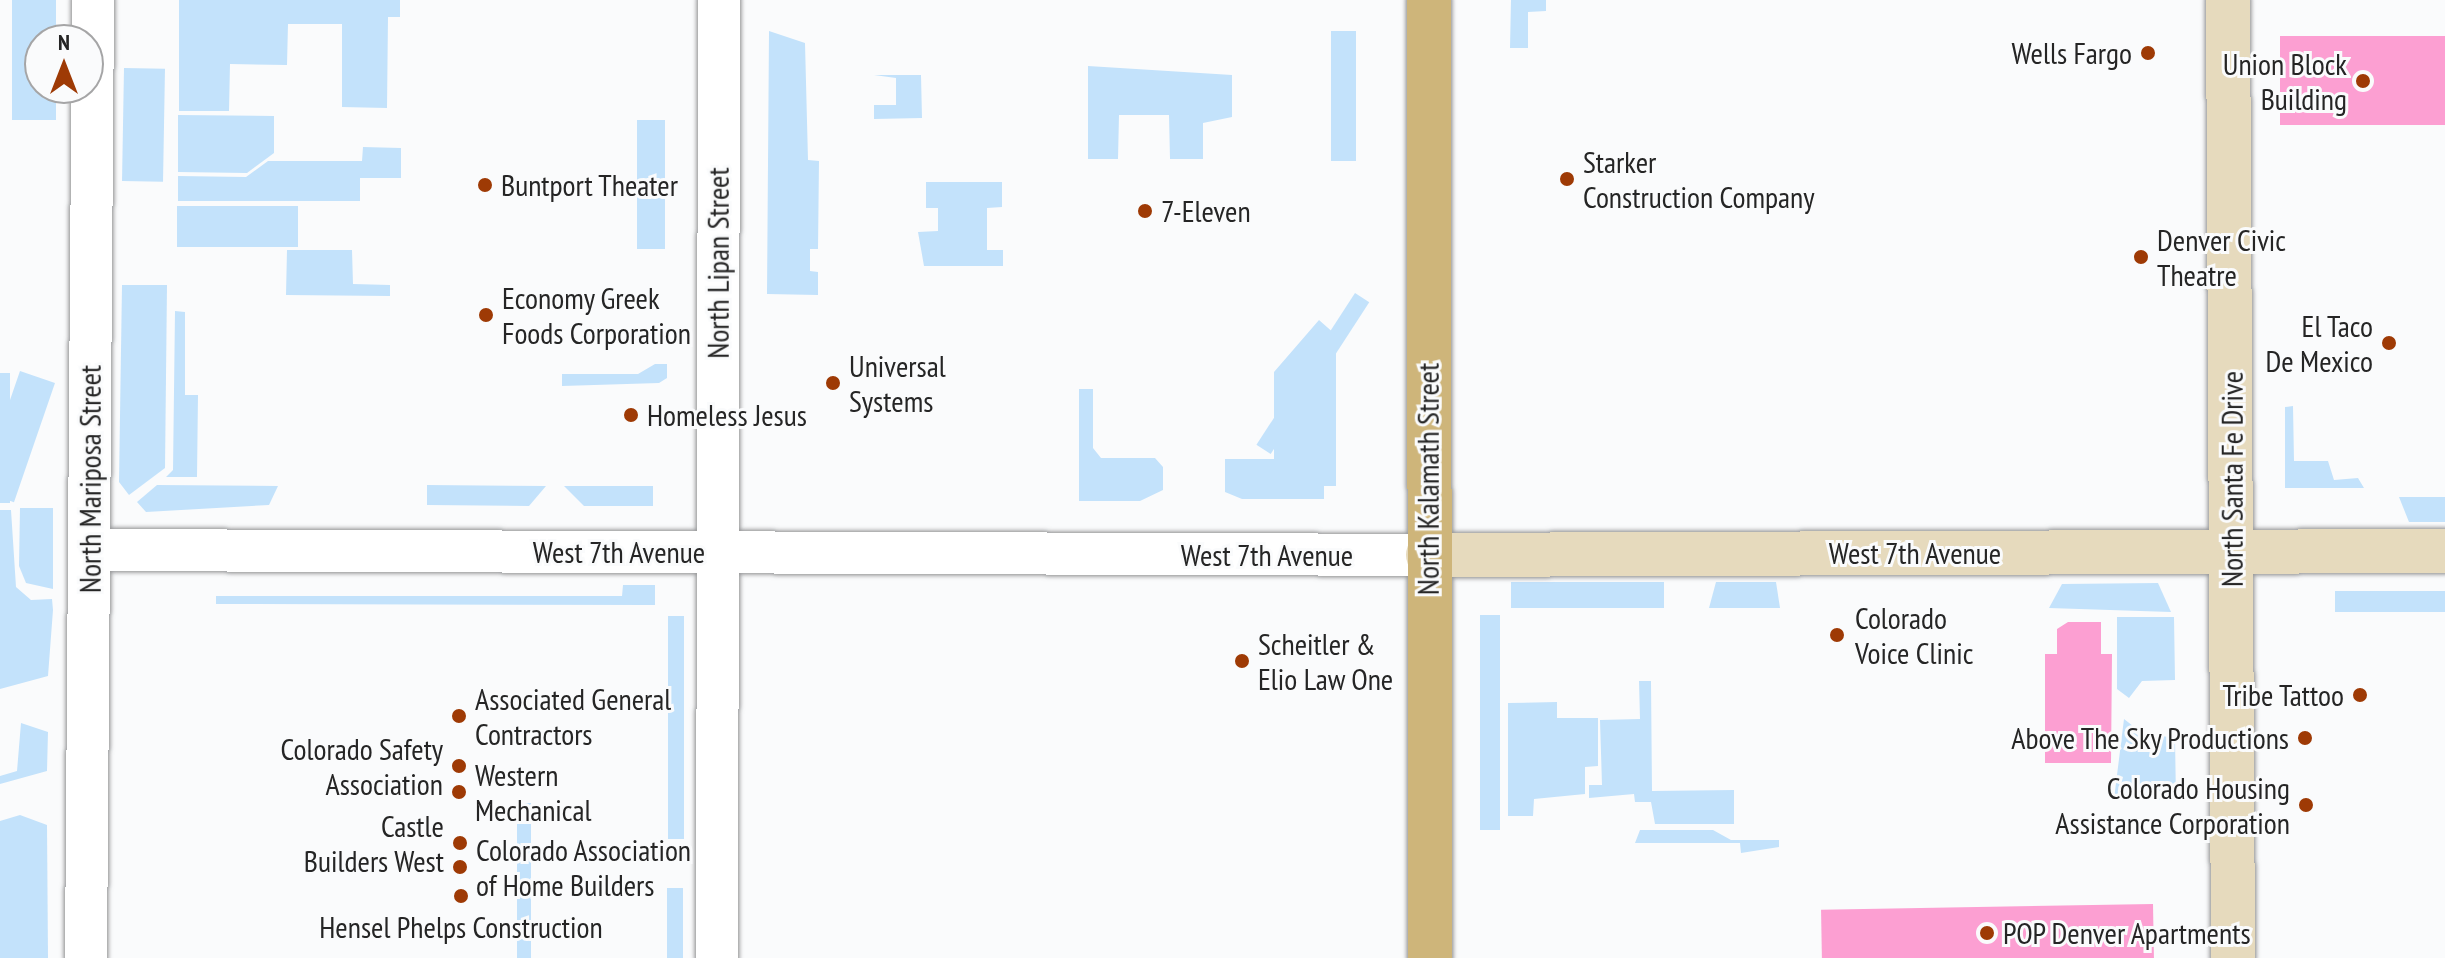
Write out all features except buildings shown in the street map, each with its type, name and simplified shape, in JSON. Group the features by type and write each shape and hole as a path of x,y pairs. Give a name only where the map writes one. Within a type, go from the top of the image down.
{"main road":[{"name":"North Kalamath Street","path":"1429,0 1430,958"}],"street":[{"name":"North Mariposa Street","path":"86,958 93,0"},
{"name":"North Lipan Street","path":"717,958 719,0"},
{"name":"North Santa Fe Drive","path":"2228,0 2233,958"},
{"name":"West 7th Avenue","path":"89,550 1428,555 2445,551"}],"shaded area":[{"path":"12,0 56,0 56,24 24,24 24,104 56,104 56,120 12,120"},
{"path":"179,0 400,0 400,17 388,17 387,108 342,107 342,24 288,24 287,65 230,64 229,111 179,111"},
{"path":"1511,0 1546,0 1546,11 1528,12 1528,48 1510,48"},
{"path":"769,31 805,43 808,160 819,161 818,249 810,249 810,271 818,272 818,295 767,294"},
{"path":"1331,31 1356,31 1356,161 1331,161"},
{"path":"1088,66 1232,75 1232,117 1203,123 1203,159 1170,159 1169,115 1119,115 1118,159 1088,159"},
{"path":"124,68 165,69 163,182 122,181"},
{"path":"874,75 921,75 922,118 874,119 874,105 896,105 896,78"},
{"path":"178,115 274,116 274,153 247,173 178,172"},
{"path":"637,120 665,120 665,249 637,249"},
{"path":"363,147 401,148 401,178 360,178 360,201 178,201 178,176 246,177 268,161 362,161"},
{"path":"926,182 1002,182 1002,207 987,208 987,250 1003,250 1003,266 924,266 918,232 938,231 938,208 926,208"},
{"path":"177,206 298,206 298,247 177,247"},
{"path":"287,250 352,250 353,284 390,285 390,296 286,295"},
{"path":"122,285 167,285 165,468 129,495 119,482"},
{"path":"1355,293 1369,302 1271,454 1256,445"},
{"path":"175,311 185,312 185,395 198,395 197,477 166,477 173,470"},
{"path":"1319,320 1336,335 1336,486 1324,486 1324,499 1242,499 1225,492 1225,459 1274,459 1274,372"},
{"path":"655,364 667,364 667,378 659,383 562,386 562,374 638,374"},
{"path":"20,371 55,383 14,502 0,497 0,429"},
{"path":"0,373 10,373 10,503 0,503"},
{"path":"1079,389 1093,389 1093,448 1101,458 1155,458 1163,467 1163,490 1140,501 1079,501"},
{"path":"2293,406 2294,461 2328,461 2334,480 2358,478 2364,488 2285,488 2285,407"},
{"path":"157,485 278,486 269,505 146,512 137,502"},
{"path":"427,485 546,486 529,506 427,505"},
{"path":"564,486 653,486 653,506 584,506"},
{"path":"2399,497 2445,497 2445,522 2409,522"},
{"path":"20,508 53,508 53,589 26,583 19,566"},
{"path":"0,510 11,510 16,587 31,600 52,599 53,610 48,676 0,689"},
{"path":"1511,582 1664,582 1664,608 1511,608"},
{"path":"1716,582 1776,582 1780,608 1709,608"},
{"path":"2158,583 2171,612 2049,608 2062,584"},
{"path":"623,585 655,585 655,605 216,604 216,596 622,596"},
{"path":"2335,591 2445,591 2445,612 2335,612"},
{"path":"1480,615 1500,615 1500,830 1480,830"},
{"path":"668,616 684,616 684,839 668,839"},
{"path":"2117,617 2174,617 2175,680 2142,681 2129,698 2117,689"},
{"path":"1639,681 1651,681 1652,791 1734,790 1734,824 1655,824 1651,802 1635,802 1634,794 1589,798 1589,785 1602,785 1600,720 1640,719"},
{"path":"1557,702 1557,718 1598,718 1598,766 1585,767 1585,794 1534,799 1533,816 1508,816 1508,703"},
{"path":"2124,719 2142,733 2175,738 2176,800 2114,799"},
{"path":"21,723 48,732 47,771 0,784 0,776 17,771"},
{"path":"517,803 531,803 531,958 517,958"},
{"path":"20,815 47,825 48,958 0,958 0,821"},
{"path":"1640,830 1713,830 1731,840 1779,840 1779,847 1741,853 1740,843 1635,843"},
{"path":"667,888 683,888 683,958 667,958"}],"place":[{"name":"Wells Fargo","path":"2148,53"},
{"name":"Union Block Building","path":"2363,81"},
{"name":"Starker Construction Company","path":"1567,179"},
{"name":"Buntport Theater","path":"485,185"},
{"name":"7-Eleven","path":"1145,211"},
{"name":"Denver Civic Theatre","path":"2141,257"},
{"name":"Economy Greek Foods Corporation","path":"486,315"},
{"name":"El Taco De Mexico","path":"2389,343"},
{"name":"Universal Systems","path":"833,383"},
{"name":"Homeless Jesus","path":"631,415"},
{"name":"Colorado Voice Clinic","path":"1837,635"},
{"name":"Scheitler & Elio Law One","path":"1242,661"},
{"name":"Tribe Tattoo","path":"2360,695"},
{"name":"Associated General Contractors","path":"459,716"},
{"name":"Above The Sky Productions","path":"2305,738"},
{"name":"Colorado Safety Association","path":"459,766"},
{"name":"Western Mechanical","path":"459,792"},
{"name":"Colorado Housing Assistance Corporation","path":"2306,805"},
{"name":"Castle Builders West","path":"460,843"},
{"name":"Colorado Association of Home Builders","path":"460,867"},
{"name":"Hensel Phelps Construction","path":"461,896"},
{"name":"POP Denver Apartments","path":"1987,933"}]}
